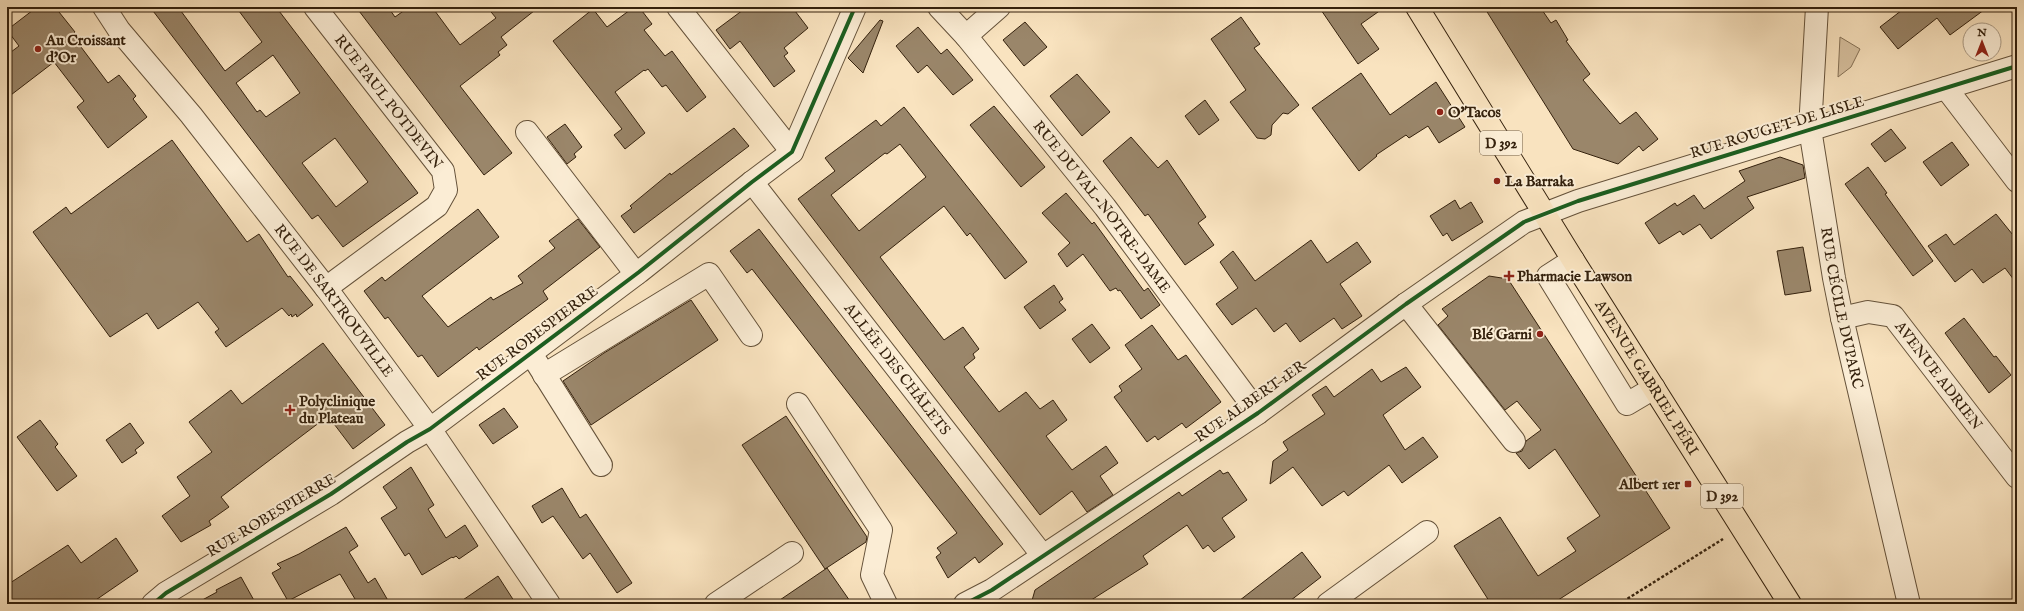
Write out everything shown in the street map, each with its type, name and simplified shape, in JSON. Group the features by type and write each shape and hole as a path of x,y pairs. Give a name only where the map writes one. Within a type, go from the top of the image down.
{"main road":[{"name":"AVENUE GABRIEL PÉRI","path":"1417,7 1573,260 1790,604"}],"street":[{"name":"RUE PAUL POTDEVIN","path":"315,7 443,171 446,190 437,206 326,288"},
{"path":"678,7 792,152"},
{"name":"RUE ROBESPIERRE","path":"153,604 166,593 331,494 406,442 430,429 636,274 792,152 855,7"},
{"name":"RUE DU VAL-NOTRE-DAME","path":"939,7 966,36 1105,207 1258,413"},
{"path":"966,36 999,7"},
{"name":"RUE CÉCILE DUPARC","path":"1817,7 1810,129 1834,278 1842,318 1909,604"},
{"name":"RUE DE SARTROUVILLE","path":"106,8 119,30 191,116 326,288 430,429 549,604"},
{"name":"RUE ROUGET DE LISLE","path":"1546,214 1578,201 2017,66"},
{"path":"1946,88 2017,181"},
{"path":"527,132 636,274"},
{"name":"ALLÉE DES CHÂLETS","path":"752,182 1043,556"},
{"name":"RUE ALBERT 1ER","path":"965,604 998,597 1043,556 1258,413 1406,304 1524,222 1546,214"},
{"path":"1573,260 1548,276 1627,404 1654,388"},
{"path":"544,375 709,274 751,335"},
{"path":"1406,304 1514,441"},
{"name":"AVENUE ADRIEN","path":"1842,318 1868,312 1892,316 2017,477"},
{"path":"531,353 601,465"},
{"path":"798,404 881,530 872,575 886,604"},
{"path":"1328,604 1427,532"},
{"path":"716,604 792,553"}],"path":[{"path":"1619,604 1742,527"}],"shaded area":[{"path":"1840,37 1860,49 1851,67 1838,77"}],"building":[{"path":"37,7 55,7 75,32 72,35 108,83 119,75 136,96 133,99 147,117 108,148 77,107 84,101 54,62 7,98 7,55 19,46 7,30"},
{"path":"150,7 178,7 225,71 262,42 236,7 276,7 418,193 343,247 318,215 312,219","holes":["273,55 300,93 266,117 260,110 257,112 236,83","335,138 368,182 336,207 302,163"]},
{"path":"356,7 388,7 395,17 409,7 432,7 460,45 496,18 487,7 539,7 501,37 507,45 498,52 500,55 460,86 512,153 484,175"},
{"path":"634,7 639,7 652,24 644,30 665,56 672,51 706,97 687,112 666,85 662,87 648,69 645,71 644,70 615,92 645,133 625,149 614,135 622,129 553,41 593,9 607,27"},
{"path":"747,7 792,7 808,28 784,48 788,53 784,56 795,71 774,87 740,41 730,49 716,30"},
{"path":"1319,7 1385,7 1361,24 1379,49 1358,64"},
{"path":"1484,7 1540,7 1551,23 1556,20 1568,40 1566,41 1590,74 1583,80 1620,124 1636,112 1658,139 1643,151 1639,146 1618,164 1573,149"},
{"path":"1906,7 1988,7 1968,22 1962,22 1962,26 1950,35 1937,18 1898,49 1880,27"},
{"path":"1241,17 1260,44 1254,48 1299,105 1288,114 1283,113 1272,125 1271,135 1265,139 1257,138 1230,102 1246,90 1211,39"},
{"path":"880,20 883,21 863,73 848,58"},
{"path":"1025,22 1047,47 1024,66 1003,40"},
{"path":"918,27 941,54 947,49 973,80 953,95 927,65 918,73 896,46"},
{"path":"1361,73 1390,115 1436,82 1465,127 1439,143 1428,126 1409,138 1406,135 1376,155 1377,156 1359,171 1312,108"},
{"path":"1077,74 1110,112 1082,136 1050,96"},
{"path":"1205,100 1219,120 1199,135 1185,116"},
{"path":"994,106 1045,167 1021,187 970,125"},
{"path":"904,107 1027,262 1005,279 970,233 967,236 944,206 880,257 944,340 963,327 979,349 973,354 975,358 964,367 999,412 1026,392 1040,409 1053,400 1067,420 1046,436 1072,470 1106,446 1118,463 1100,476 1113,495 1087,512 1072,491 1040,515 798,199 835,171 825,158 876,120 881,126","holes":["900,144 926,177 859,231 831,195 885,153 887,154"]},
{"path":"565,124 582,147 574,154 576,157 567,164 547,137"},
{"path":"734,128 749,146 634,233 621,216 632,208 630,206 670,173 671,175"},
{"path":"1891,129 1906,148 1885,162 1871,144"},
{"path":"1131,137 1158,168 1167,160 1206,217 1198,223 1214,245 1185,265 1148,214 1145,216 1103,161"},
{"path":"172,140 247,242 259,234 288,277 290,276 313,305 297,317 296,314 292,317 291,314 289,316 282,308 226,347 215,332 219,329 198,302 158,329 147,313 110,337 33,232 66,207 71,214"},
{"path":"1952,142 1969,165 1941,186 1923,162"},
{"path":"1780,157 1803,165 1805,178 1747,197 1754,208 1711,239 1700,224 1683,235 1680,231 1659,244 1645,223 1675,203 1677,206 1694,195 1704,209 1745,181 1739,171"},
{"path":"1868,167 1887,193 1885,194 1933,261 1913,276 1845,184"},
{"path":"1066,193 1092,224 1094,222 1144,291 1148,288 1160,305 1141,319 1120,290 1118,291 1116,288 1110,291 1083,254 1067,267 1058,254 1070,243 1042,213"},
{"path":"1455,200 1460,209 1471,202 1483,222 1452,241 1447,233 1443,236 1430,216"},
{"path":"478,209 499,237 422,296 448,327 491,297 493,300 523,283 518,276 555,248 549,241 578,219 600,247 543,291 548,299 479,350 477,347 438,377 422,355 418,357 388,317 385,319 364,291 382,277 385,281"},
{"path":"1996,214 2017,240 2017,284 2005,268 1983,283 1972,269 1955,282 1928,246 1946,234 1954,245"},
{"path":"759,229 1003,544 979,563 975,557 948,578 936,557 941,553 937,548 957,533 752,269 747,273 730,251"},
{"path":"1311,240 1327,263 1357,242 1371,262 1340,284 1362,316 1342,329 1334,318 1300,342 1286,323 1274,332 1256,308 1232,325 1216,304 1238,288 1220,262 1233,251 1255,281"},
{"path":"1803,247 1811,291 1785,295 1777,251"},
{"path":"1489,276 1508,279 1670,528 1552,604 1491,604 1454,546 1500,517 1538,576 1576,551 1567,538 1600,516 1555,449 1529,469 1516,453 1522,451 1526,441 1541,430 1517,401 1505,410 1438,325 1448,316 1442,309"},
{"path":"1054,285 1063,299 1059,302 1066,310 1040,329 1024,307"},
{"path":"691,300 718,340 591,425 563,381 604,353"},
{"path":"1964,318 1994,357 1996,356 2011,375 1989,393 1945,333"},
{"path":"1092,324 1110,348 1090,363 1072,339"},
{"path":"1152,325 1178,360 1186,355 1221,402 1186,428 1182,423 1158,440 1155,436 1147,442 1114,397 1122,391 1119,386 1142,369 1125,345"},
{"name":"Polyclinique du Plateau","path":"323,343 385,425 353,449 328,416 221,497 229,507 209,521 211,525 181,542 162,516 190,496 177,477 212,452 189,422 231,390 242,404"},
{"path":"1406,367 1421,387 1383,415 1405,450 1423,437 1438,457 1402,483 1389,465 1348,496 1344,491 1322,506 1293,467 1270,484 1273,461 1288,450 1283,442 1325,414 1312,395 1326,386 1334,397 1372,369 1381,382"},
{"path":"504,408 518,427 493,444 479,425"},
{"path":"786,416 867,537 866,542 825,569 742,445"},
{"path":"40,420 58,444 55,447 77,476 57,491 17,437"},
{"path":"130,423 144,443 135,450 137,453 122,463 106,440"},
{"path":"411,467 434,505 428,509 446,538 465,525 478,546 459,559 456,556 453,558 452,557 422,575 409,553 405,556 381,518 397,508 383,487"},
{"path":"1220,470 1223,474 1228,472 1247,500 1222,518 1235,537 1214,552 1208,545 1203,549 1187,525 1143,556 1148,564 1085,604 1031,604 1035,590 1179,492 1182,496"},
{"path":"562,488 580,518 586,514 632,583 617,593 590,553 583,559 553,516 542,523 532,506"},
{"path":"346,527 358,546 349,552 368,583 375,578 390,604 358,604 340,574 288,601 272,573 281,568 277,564 299,554"},
{"path":"116,538 138,571 90,604 7,604 7,585 68,545 81,563"},
{"path":"1302,552 1321,577 1286,604 1235,604"},
{"path":"827,568 852,604 774,604"},
{"path":"498,576 516,604 457,604"},
{"path":"241,577 256,604 195,604 217,592 216,590"}],"cycle path":[{"path":"153,604 166,593 331,494 407,442 430,429 639,272 792,152 855,7"},
{"path":"965,604 992,590 1258,413 1406,304 1524,222 1578,201 2017,66"}],"place":[{"name":"Au Croissant d'Or","path":"38,49"},
{"name":"O'Tacos","path":"1440,112"},
{"name":"La Barraka","path":"1497,181"},
{"name":"Pharmacie Lawson","path":"1509,276"},
{"name":"Blé Garni","path":"1540,334"},
{"name":"Polyclinique du Plateau","path":"290,410"},
{"name":"Albert 1er","path":"1688,484"}]}
